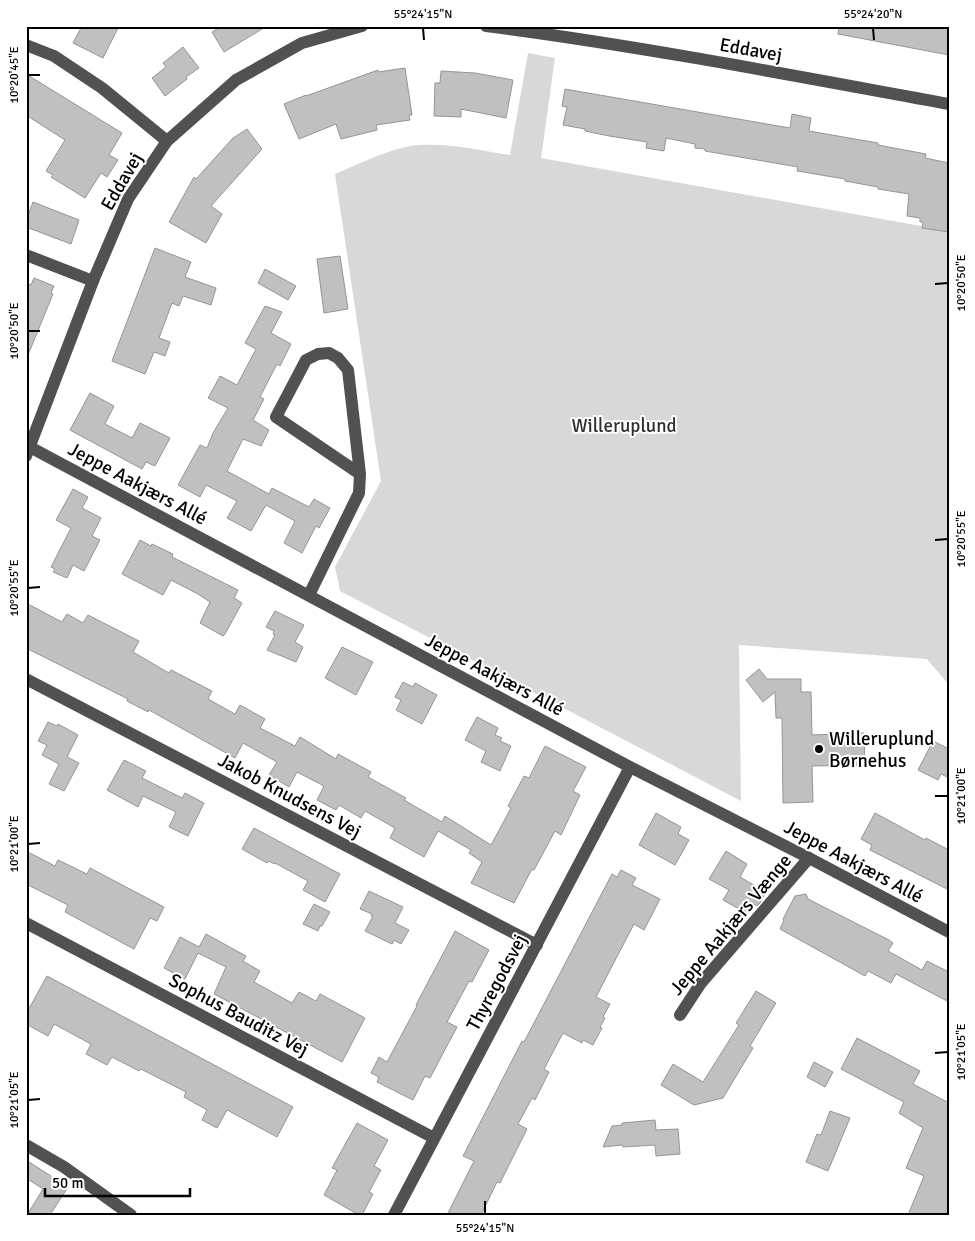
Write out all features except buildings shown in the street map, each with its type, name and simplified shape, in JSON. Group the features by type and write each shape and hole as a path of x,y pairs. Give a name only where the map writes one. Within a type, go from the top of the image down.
{"street":[{"name":"Eddavej","path":"27,449 128,199 167,141 236,80 302,43 362,26"},
{"name":"Eddavej","path":"486,26 544,30 949,104"},
{"path":"26,45 54,56 102,88 167,141"},
{"path":"26,255 94,280"},
{"path":"309,595 359,493 360,474 348,370 338,358 329,353 318,354 306,360 276,418 360,474"},
{"name":"Jeppe Aakjærs Allé","path":"27,449 309,595 630,767 949,932"},
{"name":"Jakob Knudsens Vej","path":"26,679 537,945"},
{"name":"Thyregodsvej","path":"394,1215 630,767"},
{"name":"Jeppe Aakjærs Vænge","path":"680,1015 701,984 809,858"},
{"name":"Sophus Bauditz Vej","path":"26,923 434,1138"},
{"path":"26,1145 64,1167 131,1215"}],"green space":[{"name":"Willeruplund","path":"528,53 555,58 541,158 949,231 949,685 927,659 739,645 741,801 340,591 335,567 381,481 335,174 387,152 408,146 453,146 510,155"}],"place":[{"name":"Willeruplund Børnehus","path":"819,749"}]}
